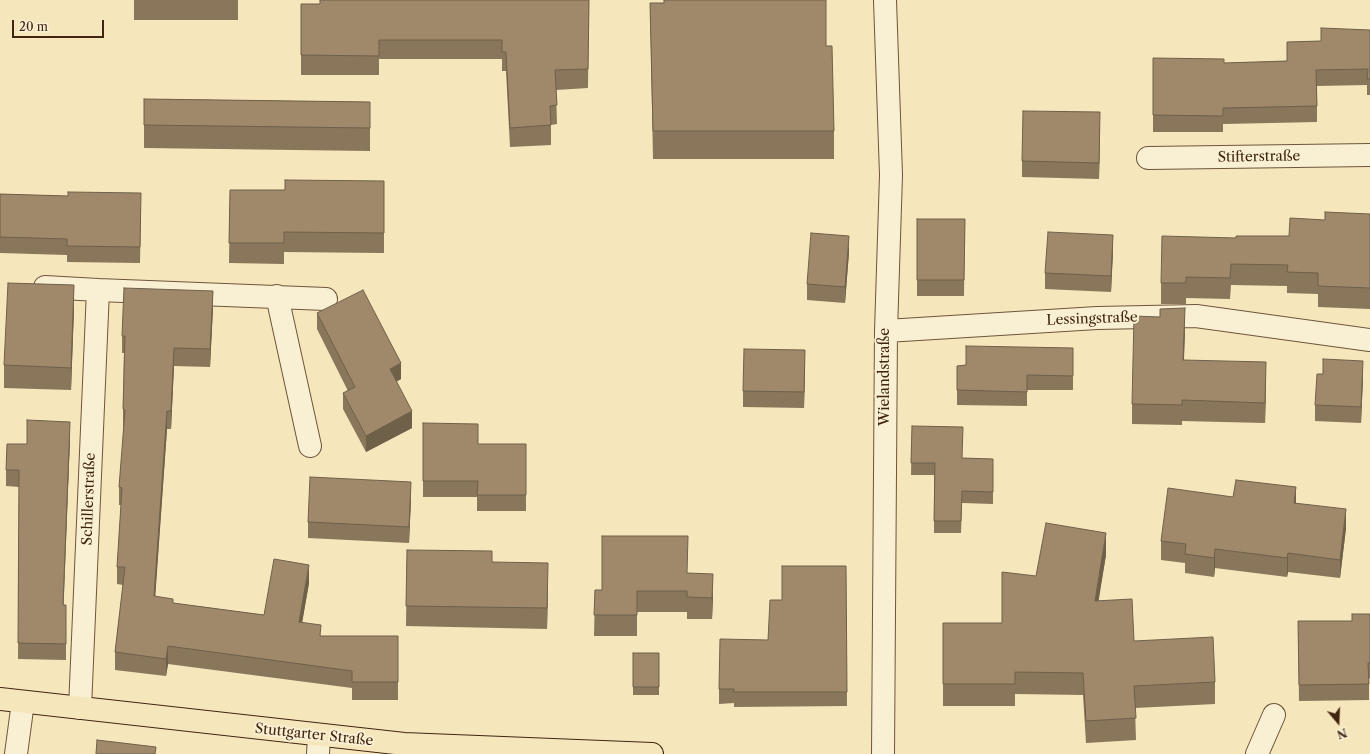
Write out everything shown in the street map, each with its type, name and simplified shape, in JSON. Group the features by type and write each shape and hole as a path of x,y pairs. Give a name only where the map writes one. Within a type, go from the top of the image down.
{"main road":[{"name":"Stuttgarter Straße","path":"0,700 80,708 318,745 404,744 652,754"}],"street":[{"name":"Wielandstraße","path":"883,754 886,331 891,176 885,0"},
{"name":"Stifterstraße","path":"1148,158 1370,155"},
{"path":"34,286 326,299"},
{"name":"Schillerstraße","path":"80,708 98,290"},
{"path":"277,296 310,446"},
{"name":"Lessingstraße","path":"886,331 1097,318 1196,316 1370,340"},
{"path":"16,754 24,702"},
{"path":"1257,754 1274,715"}],"building":[{"path":"320,0 589,0 588,69 555,70 557,105 550,106 551,125 510,128 506,52 502,52 502,40 379,40 379,56 301,55 301,4 320,4"},
{"path":"664,0 826,0 826,46 832,46 834,131 653,131 650,3 664,3"},
{"path":"1321,28 1370,30 1370,79 1367,79 1368,69 1316,70 1317,106 1223,108 1223,116 1153,115 1153,58 1224,59 1224,63 1287,61 1287,42 1321,41"},
{"path":"144,99 370,102 370,128 144,125"},
{"path":"1023,111 1100,112 1099,163 1022,161"},
{"path":"285,180 384,181 384,233 284,232 284,243 229,243 230,190 285,190"},
{"path":"68,192 141,193 140,247 67,246 67,239 0,237 0,194 68,196"},
{"path":"1325,212 1370,214 1370,288 1318,286 1318,273 1287,272 1288,265 1231,264 1230,278 1186,277 1186,283 1161,283 1162,236 1236,238 1236,236 1289,236 1290,218 1325,220"},
{"path":"917,219 965,219 964,280 917,280"},
{"path":"1048,232 1113,235 1111,276 1045,273"},
{"path":"811,233 849,236 845,287 807,284"},
{"path":"8,283 74,285 71,368 4,365"},
{"path":"124,288 213,291 210,349 174,348 171,411 167,411 154,596 173,599 173,603 264,615 274,559 309,565 299,622 321,625 320,636 398,636 398,682 352,682 352,671 168,646 166,659 115,652 125,567 117,567 122,488 119,487 125,410 123,409 125,336 122,336"},
{"path":"363,290 401,363 390,369 412,411 366,436 343,393 355,387 317,313"},
{"path":"1185,308 1183,360 1266,362 1265,403 1182,400 1182,405 1132,404 1134,316 1160,317 1160,309"},
{"path":"966,346 1073,348 1073,376 1027,375 1027,392 957,390 957,366 966,365"},
{"path":"744,349 805,350 804,392 743,391"},
{"path":"1323,359 1363,361 1361,407 1315,405 1317,374 1323,374"},
{"path":"27,420 70,422 63,605 66,605 66,644 18,643 19,470 6,470 7,444 27,444"},
{"path":"423,423 478,424 478,444 526,444 526,495 477,495 478,481 423,481"},
{"path":"912,426 963,427 962,458 993,459 993,492 962,491 961,521 934,521 935,463 911,463"},
{"path":"310,477 411,482 409,527 308,522"},
{"path":"1236,480 1296,487 1294,503 1346,509 1340,560 1288,553 1287,558 1215,549 1214,558 1185,554 1186,544 1161,541 1168,488 1233,497"},
{"path":"1046,523 1106,533 1095,601 1132,599 1134,641 1213,637 1215,682 1134,686 1136,718 1086,721 1083,673 1015,672 1015,684 943,684 943,623 1002,623 1002,572 1036,576"},
{"path":"602,536 688,536 687,573 713,574 712,598 687,597 687,591 637,591 637,615 594,615 595,590 602,590"},
{"path":"407,550 492,551 492,562 548,563 547,608 406,606"},
{"path":"782,566 846,566 847,692 734,692 734,689 719,689 720,639 768,640 770,600 782,600"},
{"path":"1352,614 1370,614 1370,663 1368,663 1369,684 1299,685 1298,621 1352,621"},
{"path":"633,653 659,653 659,687 633,687"},
{"path":"97,740 156,747 155,754 96,754"}]}
